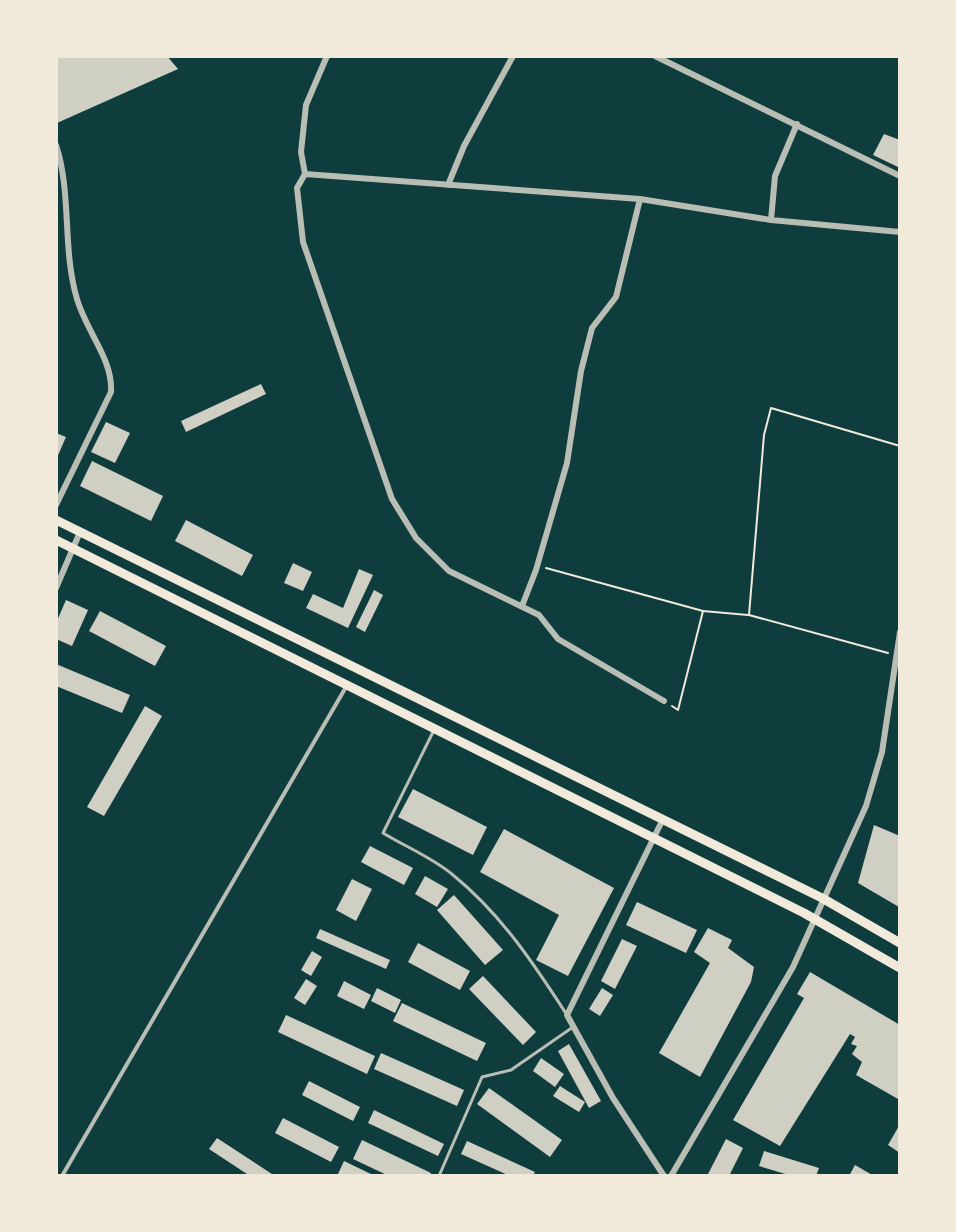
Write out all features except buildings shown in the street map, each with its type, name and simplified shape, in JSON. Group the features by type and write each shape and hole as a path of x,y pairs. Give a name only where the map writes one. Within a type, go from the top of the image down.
{"main road":[{"path":"56,520 822,898 900,943"},
{"path":"56,540 817,920 900,968"}],"street":[{"path":"327,56 306,105 301,152 305,174 297,188 303,242 392,499 416,538 449,571 539,615 558,639 664,701"},
{"path":"448,185 464,146 513,56"},
{"path":"655,56 669,60 900,176"},
{"path":"771,220 775,176 797,124"},
{"path":"56,145 63,165 67,244 77,300 112,378 111,392 56,505"},
{"path":"305,174 640,199 771,220 900,232"},
{"path":"522,606 538,566 567,463 581,371 592,328 616,297 640,199"},
{"path":"56,588 80,532"},
{"path":"671,1176 793,967 817,920 822,898 866,806 882,752 897,678 900,632"},
{"path":"62,1176 347,684"},
{"path":"663,819 567,1015 613,1098 664,1176"}],"lane":[{"path":"435,728 383,833 451,873 497,916 533,962 567,1015"},
{"path":"439,1176 482,1077 511,1070 573,1027"}],"path":[{"path":"749,615 764,435 771,408 900,446"},
{"path":"538,566 703,611 749,615 897,656"},
{"path":"664,701 678,710 703,611"}]}
